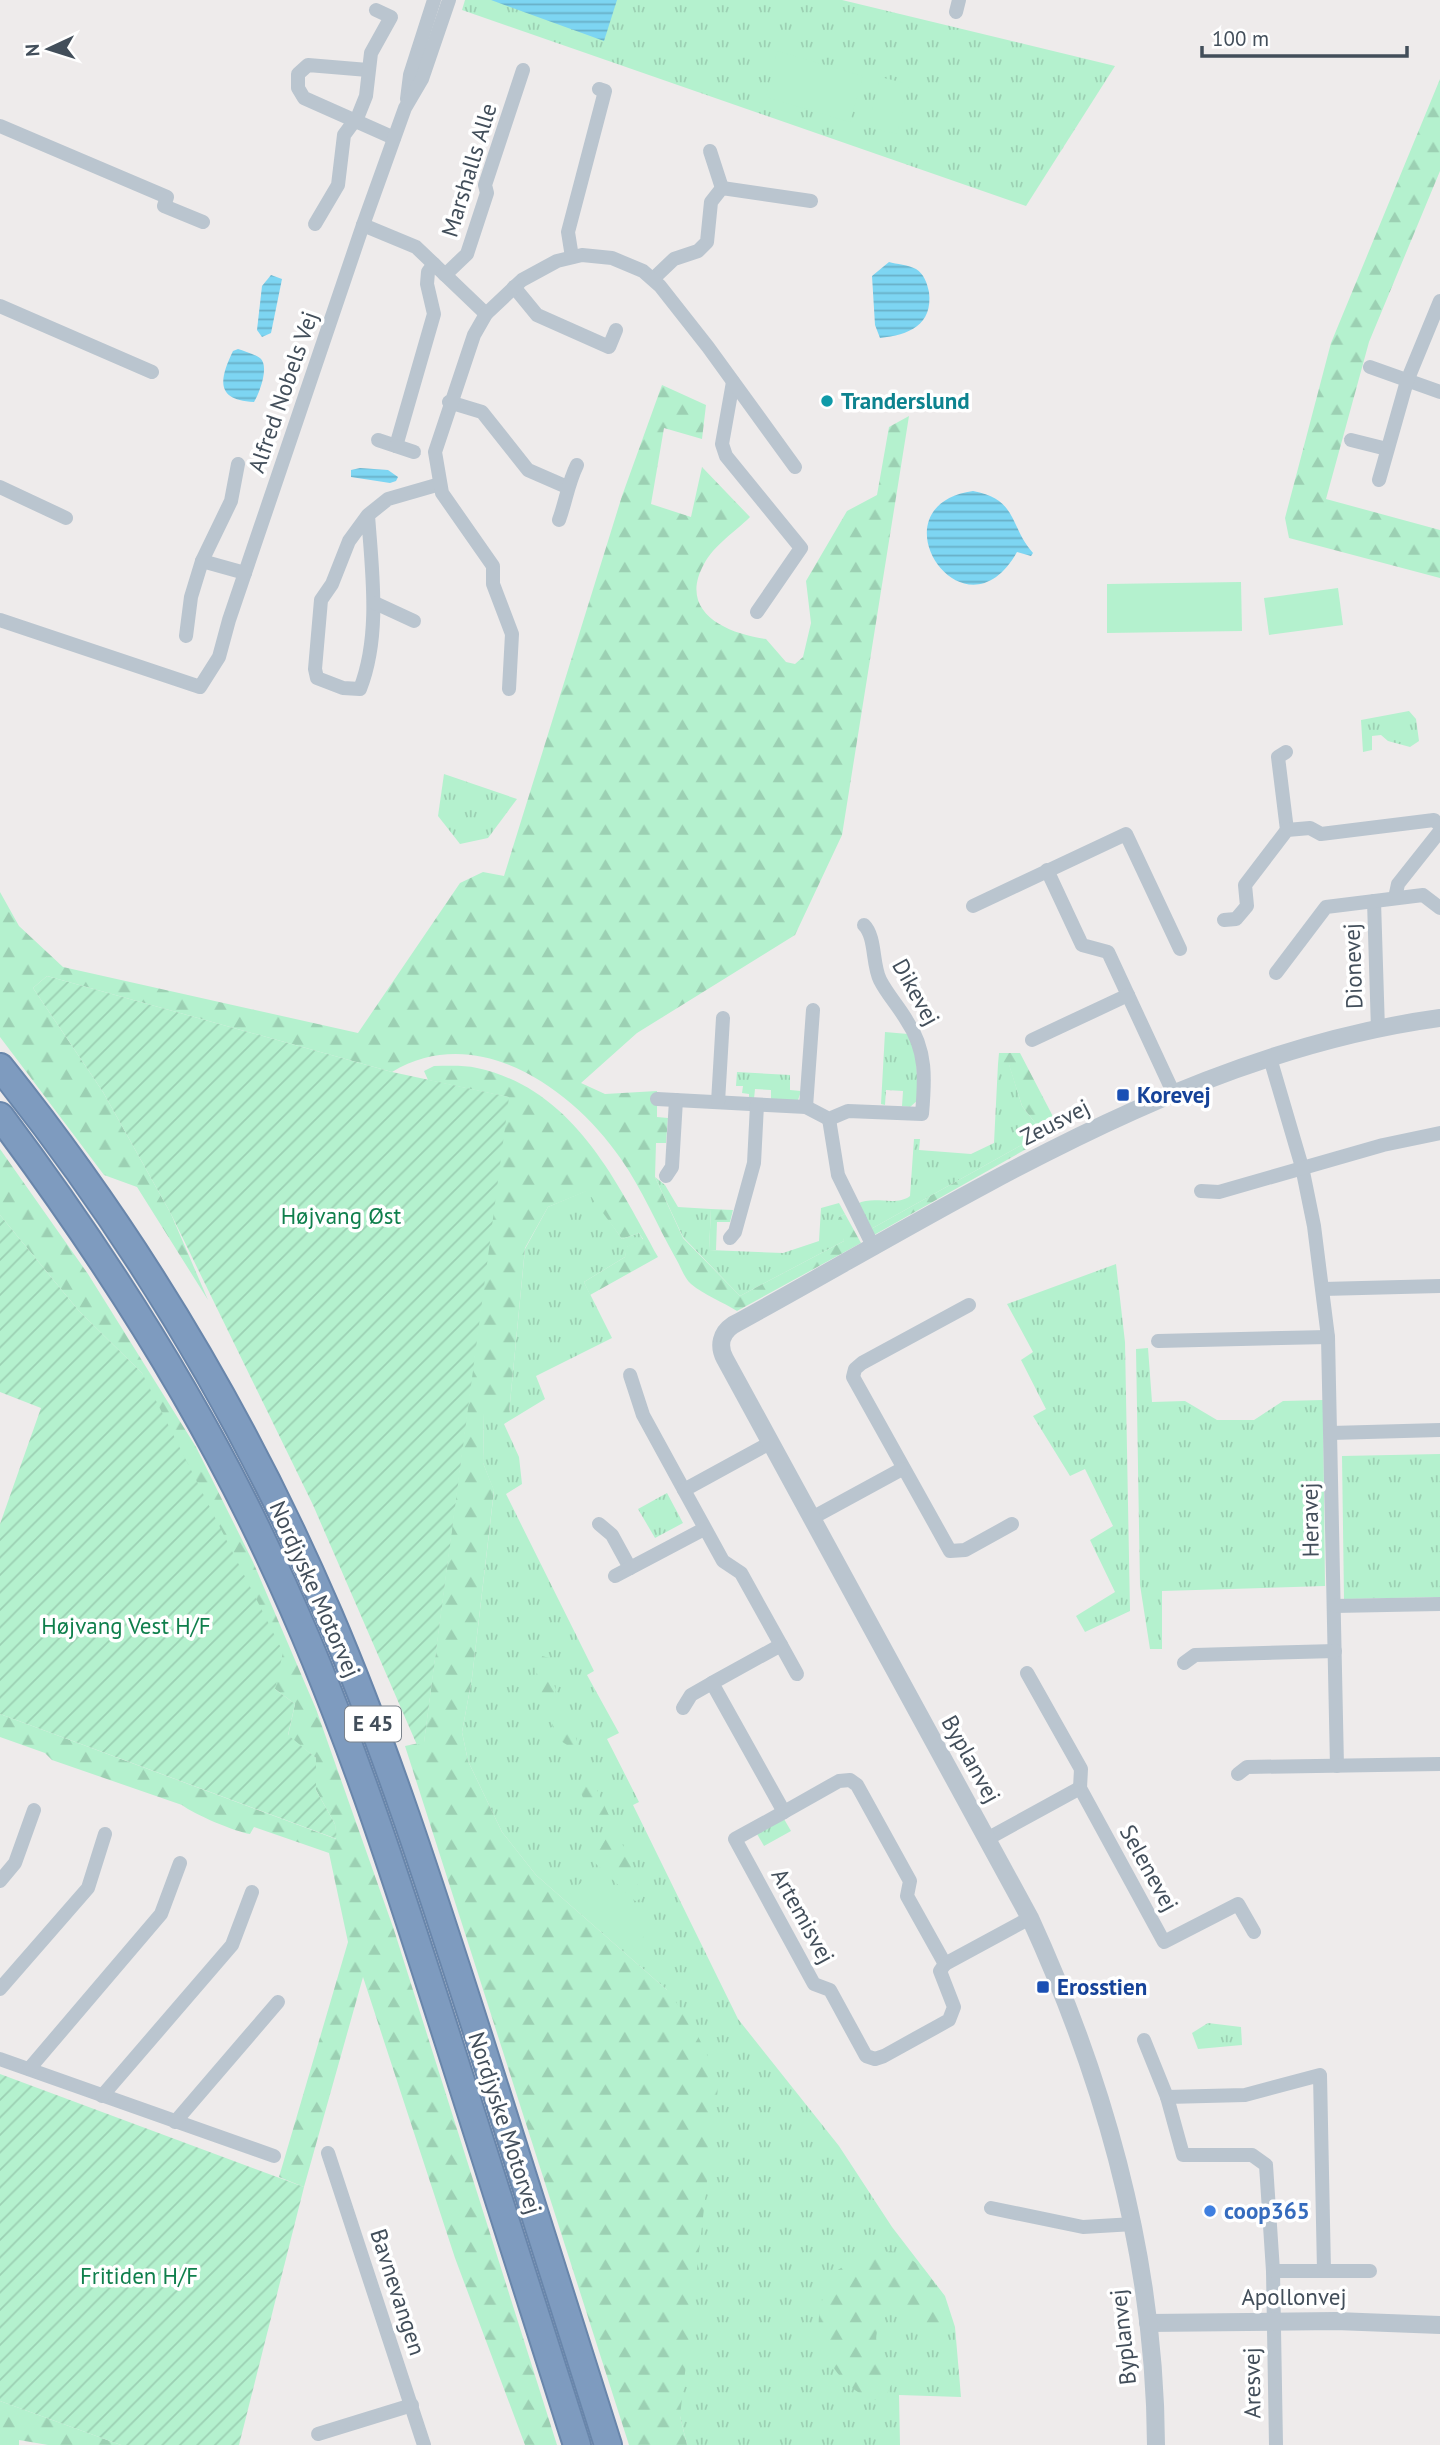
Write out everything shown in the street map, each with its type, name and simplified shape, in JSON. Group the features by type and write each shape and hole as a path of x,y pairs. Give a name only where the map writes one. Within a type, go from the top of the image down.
{"highway":[{"name":"Nordjyske Motorvej","path":"0,1067 102,1205 181,1328 262,1473 328,1614 383,1749 425,1872 608,2445"},
{"name":"Nordjyske Motorvej","path":"0,1116 79,1225 148,1332 221,1459 290,1600 375,1814 577,2445"}],"street":[{"name":"Alfred Nobels Vej","path":"405,108 410,75 434,0"},
{"name":"Alfred Nobels Vej","path":"0,620 200,687 219,657 363,225 405,108 422,79 449,0"},
{"path":"315,224 338,185 344,135 359,116 366,96 371,53 391,17 376,10"},
{"path":"368,71 316,64 303,68 298,74 298,88 304,98 394,138"},
{"name":"Marshalls Alle","path":"445,275 467,254 487,192 485,185 523,70"},
{"path":"572,257 562,232 602,90"},
{"path":"0,126 167,197 163,205 203,222"},
{"path":"710,151 722,188"},
{"path":"722,188 811,201"},
{"path":"653,279 674,259 698,251 706,242 711,202 722,188"},
{"name":"Marshalls Alle","path":"363,225 401,238 416,247 486,314"},
{"path":"509,690 512,634 494,584 493,566 451,508 440,484 435,452 449,402 474,335 486,314 514,287 537,270 572,257 612,258 643,271 653,279 733,382 795,467"},
{"name":"Marshalls Alle","path":"396,446 434,314 427,284 428,272 434,264"},
{"path":"514,287 537,316 609,347 616,330"},
{"path":"1379,480 1407,381 1440,301"},
{"path":"0,306 152,372"},
{"path":"1370,367 1440,392"},
{"path":"733,382 722,444 726,456 801,548 757,612"},
{"path":"449,402 481,412 528,470 566,487"},
{"path":"378,440 414,452"},
{"path":"1351,440 1387,449"},
{"path":"186,636 191,597 202,561 231,501 238,464"},
{"path":"559,520 567,501 566,487 577,465"},
{"path":"368,515 375,603 367,673 360,690 343,688 317,677 321,600 332,584 349,541 368,515 388,499 440,484"},
{"path":"0,487 66,518"},
{"path":"202,561 246,573"},
{"path":"375,603 414,621"},
{"path":"1224,920 1236,919 1247,906 1245,885 1287,830 1278,757 1286,751"},
{"path":"1287,830 1310,828 1321,834 1434,820 1440,825"},
{"path":"1395,898 1398,884 1440,831"},
{"path":"973,906 1126,834 1180,949"},
{"path":"1047,870 1082,945 1108,952 1172,1093"},
{"name":"Dionevej","path":"1276,973 1326,906 1423,895 1440,908"},
{"name":"Dionevej","path":"1374,901 1378,1030"},
{"name":"Dikevej","path":"829,1119 848,1111 922,1114 925,1078 920,1045 881,981 873,962 870,931 863,925"},
{"path":"1032,1040 1128,995"},
{"path":"806,1107 813,1010"},
{"path":"718,1102 723,1018"},
{"name":"Zeusvej","path":"723,1338 733,1325 874,1248 1053,1151 1172,1093 1270,1058 1378,1030 1440,1018"},
{"name":"Heravej","path":"1270,1058 1302,1167 1323,1289 1328,1337 1337,1766"},
{"path":"657,1099 806,1107 829,1119 838,1175 874,1248"},
{"path":"666,1176 672,1167 676,1100"},
{"path":"730,1238 735,1232 751,1179 758,1105"},
{"path":"1200,1191 1219,1192 1302,1167 1440,1133"},
{"path":"1323,1289 1440,1286"},
{"path":"969,1305 855,1369 856,1386 950,1551 965,1550 1012,1524"},
{"path":"1158,1341 1328,1337"},
{"name":"Byplanvej","path":"723,1338 722,1354 1030,1918 1062,1988 1101,2096 1133,2224 1148,2323 1156,2445"},
{"path":"631,1375 643,1415 704,1530 723,1561 741,1573 797,1674"},
{"path":"1331,1433 1440,1430"},
{"path":"684,1490 770,1443"},
{"path":"812,1518 902,1469"},
{"path":"599,1524 612,1535 630,1568"},
{"path":"615,1576 704,1530"},
{"path":"1334,1606 1440,1604"},
{"path":"683,1708 691,1695 781,1645"},
{"path":"1184,1663 1195,1655 1335,1651"},
{"name":"Selenevej","path":"1027,1673 1081,1769 1080,1788 1164,1942 1238,1904 1254,1932"},
{"path":"712,1683 783,1812"},
{"path":"1238,1774 1247,1767 1440,1764"},
{"name":"Artemisvej","path":"850,1780 857,1785 910,1881 907,1896 945,1964 940,1971 954,2007 949,2020 884,2056 875,2059 866,2056 830,1990 814,1984 731,1834 783,1812 839,1781 850,1780"},
{"path":"987,1839 1080,1788"},
{"path":"0,1881 15,1863 34,1810"},
{"path":"0,1989 88,1888 105,1834"},
{"path":"29,2069 160,1914 180,1863"},
{"path":"102,2096 232,1945 252,1892"},
{"path":"945,1964 1030,1918"},
{"path":"175,2123 278,2002"},
{"path":"1144,2040 1167,2097 1245,2095 1320,2075 1324,2271"},
{"path":"0,2059 274,2156"},
{"name":"Aresvej","path":"1167,2097 1183,2155 1252,2155 1266,2165 1273,2271 1276,2445"},
{"name":"Bavnevangen","path":"328,2153 424,2445"},
{"path":"991,2208 1083,2227 1133,2224"},
{"path":"1273,2271 1370,2272"},
{"name":"Apollonvej","path":"1148,2323 1274,2321 1440,2325"},
{"path":"318,2434 412,2405"}],"green space":[{"path":"465,0 842,0 1115,66 1026,206 462,10"},
{"path":"777,51 863,76 850,122 766,97"},
{"path":"880,77 909,84 897,134 868,127"},
{"path":"1440,79 1440,171 1369,342 1326,499 1440,530 1440,578 1289,538 1285,518 1331,343"},
{"path":"662,385 706,405 702,439 664,428 651,504 691,517 702,467 750,517 708,557 697,581 697,596 702,608 711,618 736,632 766,639 786,662 795,664 803,657 811,623 806,581 847,511 877,495 889,427 909,416 842,835 795,935 637,1033 581,1083 605,1094 657,1091 657,1117 668,1118 666,1143 656,1143 655,1177 683,1238 740,1296 844,1241 837,1223 839,1217 845,1214 861,1243 737,1311 702,1292 684,1275 636,1182 601,1133 576,1108 549,1087 520,1070 489,1058 457,1054 424,1058 392,1072 47,976 33,988 103,1092 171,1214 208,1300 137,1187 104,1175 0,1037 0,892 19,926 63,967 358,1033 460,883 483,872 504,876 622,496"},
{"path":"1241,582 1242,631 1107,633 1107,584"},
{"path":"1338,588 1343,625 1269,635 1264,598"},
{"path":"1409,711 1416,719 1419,741 1410,747 1388,741 1381,735 1372,736 1372,750 1363,752 1361,720"},
{"path":"444,774 517,799 488,838 460,844 438,816"},
{"name":"Højvang Øst","path":"47,976 392,1072 509,1097 424,1743 417,1745 313,1505 171,1214 103,1092 33,988"},
{"path":"885,1032 908,1034 916,1052 918,1100 910,1107 902,1106 903,1091 886,1090 885,1105 881,1104"},
{"path":"999,1053 1020,1053 1060,1130 874,1235 871,1229 1043,1133 1022,1106 1009,1065 998,1064"},
{"path":"998,1064 1009,1064 1022,1106 1043,1133 871,1229 857,1204 870,1200 898,1201 910,1196 914,1139 920,1139 919,1150 971,1154 994,1143"},
{"path":"434,1066 472,1067 511,1079 540,1095 565,1116 607,1168 658,1257 590,1295 584,1282 625,1257 626,1247 643,1239 639,1233 622,1239 587,1191 548,1207 525,1248 509,1413 484,1413 483,1463 494,1490 472,1678 462,1732 468,1761 502,1832 536,1875 667,1990 692,2024 719,2079 680,2416 687,2445 629,2445 405,1746 424,1742 508,1097 428,1080 424,1071"},
{"path":"737,1072 790,1075 790,1090 801,1091 798,1100 771,1100 771,1090 755,1089 754,1099 749,1098 749,1094 742,1093 743,1086 736,1086"},
{"path":"0,1149 88,1274 196,1447 253,1562 316,1709 394,1930 557,2445 525,2445 455,2258 363,1977 304,2187 279,2177 348,1942 329,1853 254,1827 250,1834 235,1830 182,1805 52,1760 45,1753 0,1737 0,1714 336,1839 335,1824 316,1790 316,1758 288,1736 295,1704 275,1689 142,1373 79,1311 0,1215"},
{"path":"655,1177 665,1185 678,1207 711,1209 709,1250 783,1253 819,1241 821,1208 839,1203 845,1214 839,1217 844,1241 740,1296 683,1237"},
{"path":"588,1190 622,1239 639,1233 643,1240 627,1247 625,1257 584,1282 612,1338 536,1376 545,1399 504,1424 519,1457 522,1484 506,1494 594,1671 587,1675 619,1733 607,1739 639,1802 633,1805 738,2019 839,2146 892,2227 945,2296 955,2327 961,2397 899,2395 900,2445 687,2445 680,2416 667,1990 536,1875 502,1832 468,1761 462,1732 472,1678 494,1491 483,1463 484,1412 509,1413 525,1249 548,1207"},
{"path":"711,1209 733,1210 730,1222 717,1222 716,1250 709,1250"},
{"name":"Højvang Vest H/F","path":"0,1215 79,1311 142,1373 283,1652 275,1689 295,1704 288,1735 316,1758 316,1790 335,1824 337,1839 0,1714 0,1524 41,1408 0,1392"},
{"path":"1116,1264 1125,1342 1130,1611 1085,1632 1076,1616 1115,1592 1090,1540 1113,1526 1085,1469 1070,1476 1033,1416 1046,1409 1021,1360 1033,1352 1007,1304"},
{"path":"1148,1348 1152,1402 1185,1401 1217,1420 1254,1420 1283,1401 1323,1400 1325,1586 1162,1591 1162,1649 1150,1649 1140,1585 1136,1349"},
{"path":"1440,1454 1440,1597 1344,1599 1342,1456"},
{"path":"667,1493 683,1523 655,1538 638,1509"},
{"path":"542,1656 553,1659 556,1690 554,1697 541,1697 535,1661"},
{"path":"564,1714 572,1724 578,1745 573,1749 555,1737 552,1724 556,1716"},
{"path":"590,1775 613,1824 599,1819 586,1805 578,1784"},
{"path":"784,1819 791,1831 764,1846 757,1834"},
{"path":"608,1835 622,1843 643,1898 635,1901 593,1861"},
{"path":"593,1870 655,1924 633,1949 570,1894"},
{"path":"1208,2023 1241,2027 1242,2045 1198,2049 1192,2033"},
{"name":"Fritiden H/F","path":"0,2074 304,2187 239,2445 121,2445 0,2401"},
{"path":"891,2251 913,2261 936,2286 945,2306 945,2326 941,2335 929,2333 912,2316 903,2312 890,2312 882,2322 876,2338 880,2354 893,2381 885,2398 875,2400 854,2389 837,2373 822,2341 819,2315 831,2274 861,2256"},
{"path":"0,2401 121,2445 48,2445 19,2440 19,2445 0,2445"}],"water":[{"path":"491,0 617,0 604,41"},
{"path":"889,262 916,269 921,273 929,292 929,303 927,313 917,326 900,334 880,338 875,325 872,276"},
{"path":"271,275 282,279 271,333 262,337 257,330 262,286"},
{"path":"238,349 260,358 263,362 263,380 254,402 233,398 224,387 228,362 233,351"},
{"path":"351,470 388,470 398,477 390,483 351,477"},
{"path":"973,491 998,500 1005,507 1033,553 1031,556 1017,552 996,577 973,585 953,578 936,563 928,542 929,520 943,502"}],"place":[{"name":"Tranderslund","path":"827,401"},
{"name":"Korevej","path":"1123,1095"},
{"name":"Erosstien","path":"1043,1987"},
{"name":"coop365","path":"1210,2211"}]}
